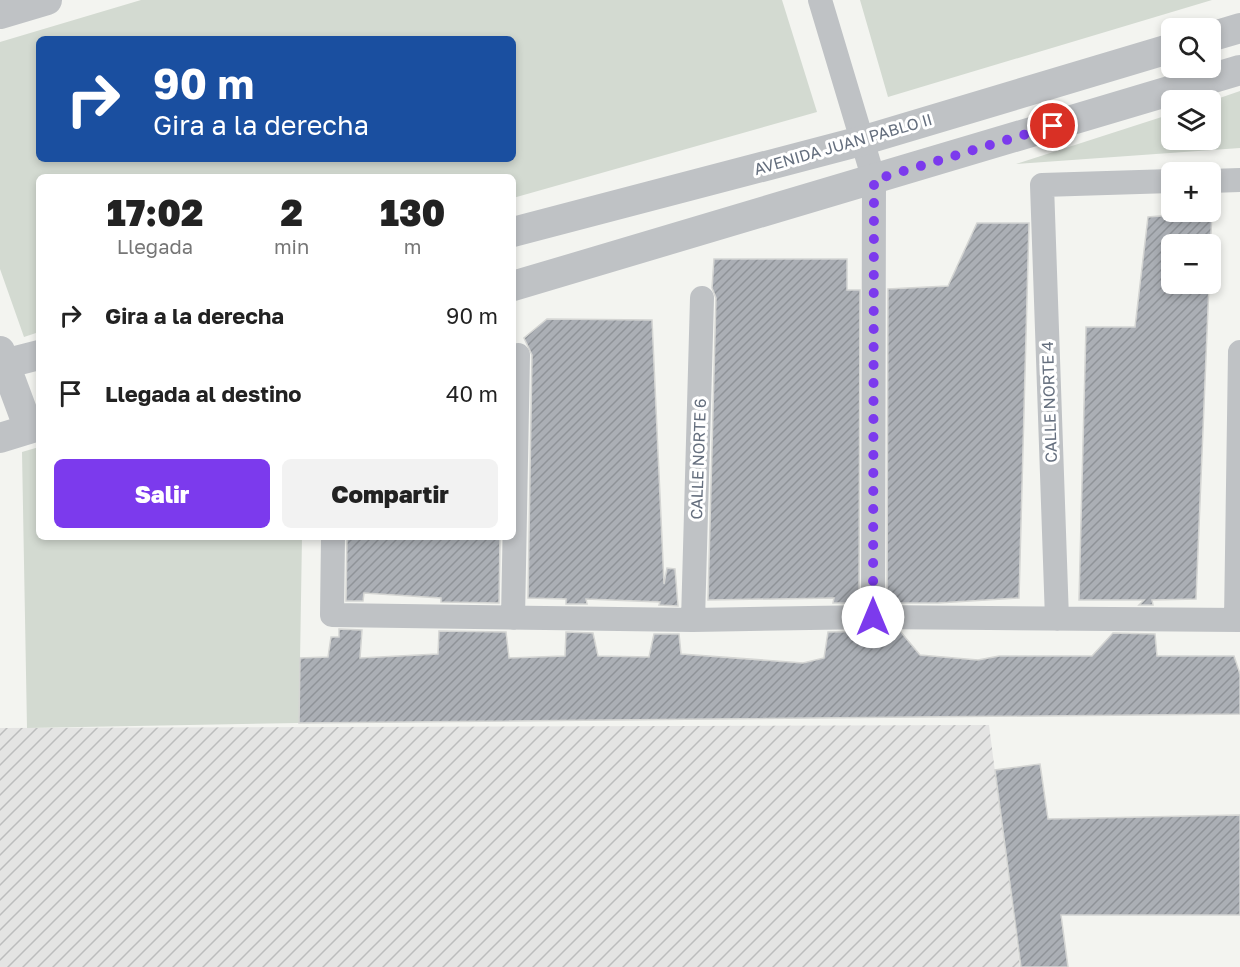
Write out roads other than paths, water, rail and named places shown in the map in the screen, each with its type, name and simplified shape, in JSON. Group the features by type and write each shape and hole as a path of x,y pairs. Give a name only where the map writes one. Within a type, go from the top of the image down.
{"street":[{"path":"0,14 47,0"},
{"path":"820,0 874,180 873,617"},
{"path":"1221,34 1240,28"},
{"name":"AVENIDA JUAN PABLO II","path":"516,231 861,141 1161,51"},
{"path":"516,285 1240,70"},
{"path":"1221,181 1240,180"},
{"name":"CALLE NORTE 4","path":"1057,619 1042,184 1161,181"},
{"name":"CALLE NORTE 6","path":"693,620 702,298"},
{"path":"333,540 333,615 693,620 873,617 1238,620 1240,352"},
{"path":"0,438 34,427 2,360 36,355"},
{"path":"516,460 518,355"},
{"path":"513,618 514,540"}]}
